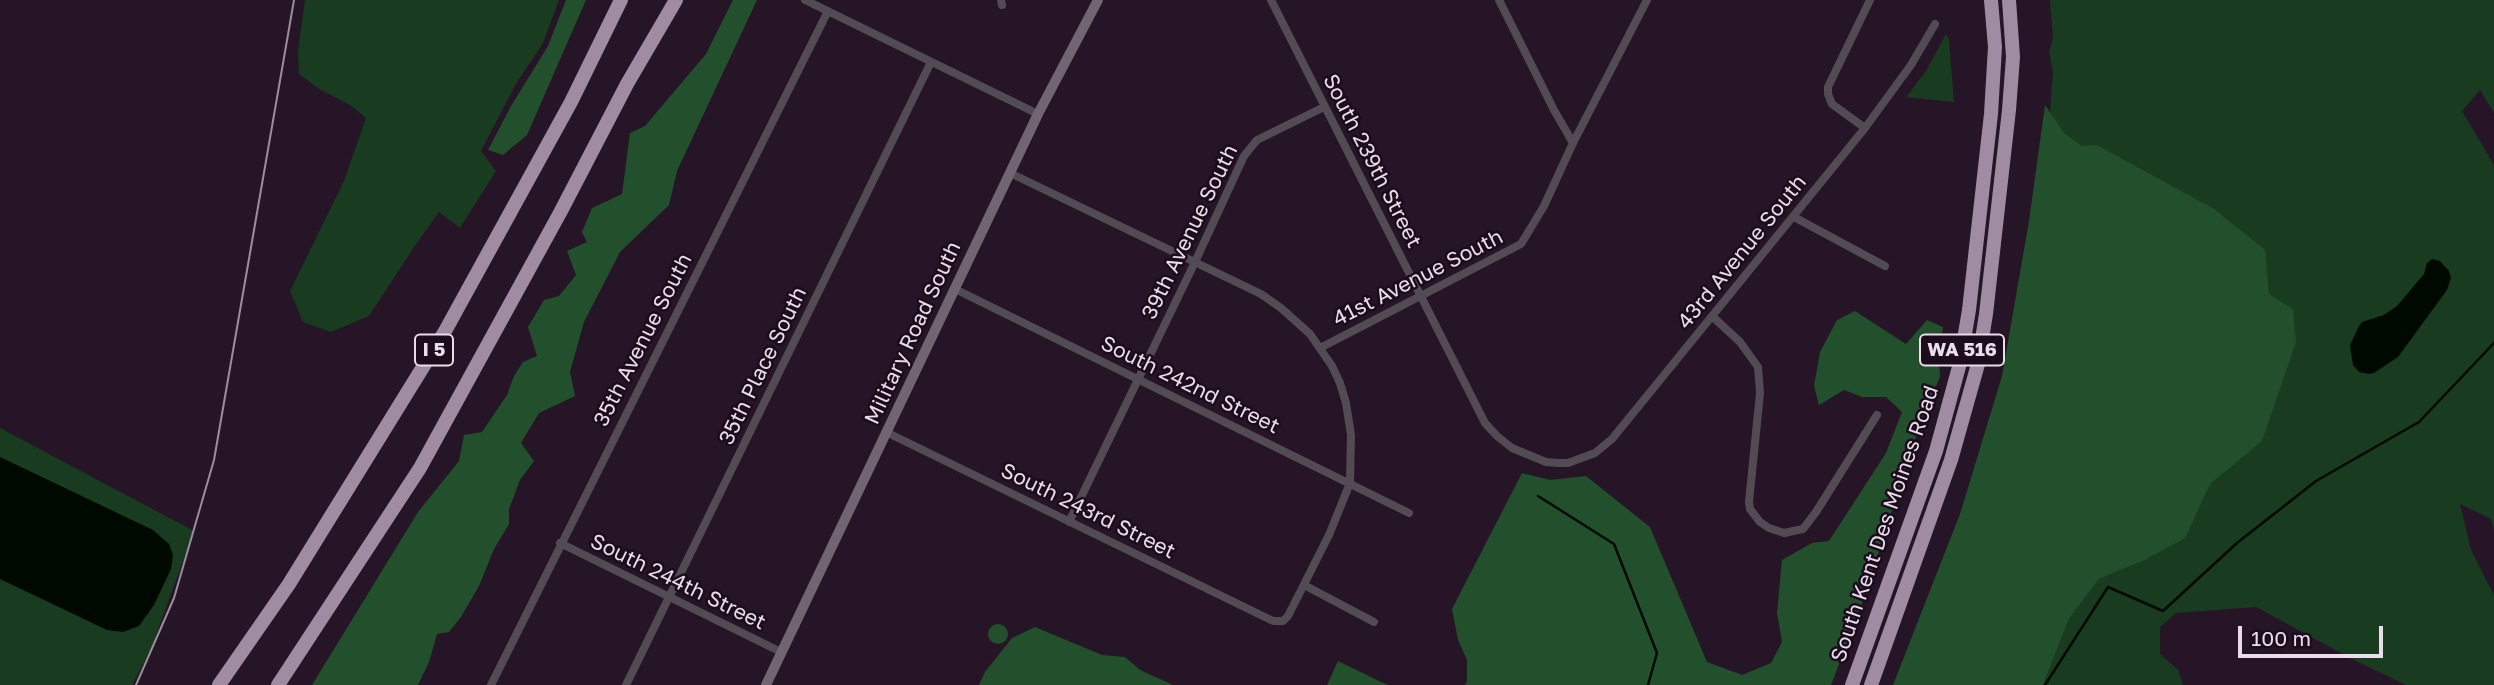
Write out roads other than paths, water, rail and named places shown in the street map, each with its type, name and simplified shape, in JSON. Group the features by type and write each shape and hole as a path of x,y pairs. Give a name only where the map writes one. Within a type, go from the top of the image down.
{"highway":[{"name":"I 5","path":"219,685 289,584 444,333 571,102 621,0"},
{"name":"I 5","path":"278,685 420,468 561,211 627,84 666,0"},
{"path":"627,84 676,0"},
{"name":"South Kent Des Moines Road","path":"1852,685 1936,451 1960,363 1969,310 1991,114 1994,47 1991,0"},
{"name":"South Kent Des Moines Road","path":"1871,685 1951,460 1978,364 2009,110 2012,57 2009,0"}],"main road":[{"name":"Military Road South","path":"766,685 1038,114 1098,0"}],"street":[{"path":"805,0 1038,114"},
{"name":"South 239th Street","path":"1271,0 1485,423 1512,448 1546,462"},
{"path":"1499,0 1573,143"},
{"name":"41st Avenue South","path":"1273,621 1281,622 1286,619 1329,535 1350,483 1352,452 1346,402 1332,366 1320,348 1521,244 1544,206 1573,143 1647,0"},
{"path":"1865,128 1832,104 1828,87 1870,0"},
{"name":"35th Avenue South","path":"491,685 828,11"},
{"name":"43rd Avenue South","path":"1546,462 1568,463 1603,448 1865,128 1911,65 1935,24"},
{"name":"35th Place South","path":"626,685 931,62"},
{"name":"39th Avenue South","path":"1069,522 1249,148 1268,133 1324,107"},
{"path":"1010,173 1272,301 1298,321 1320,348"},
{"path":"1794,217 1885,266"},
{"name":"South 242nd Street","path":"955,289 1409,513"},
{"path":"1712,316 1740,342 1758,367 1759,393 1749,502 1750,509 1760,523 1784,533 1803,528 1816,512 1877,415"},
{"name":"South 243rd Street","path":"888,433 1273,621"},
{"name":"South 244th Street","path":"560,543 782,652"},
{"path":"1304,585 1374,622"}],"waterway":[{"path":"2045,685 2108,587 2163,611 2237,543 2316,481 2419,422 2494,343"},
{"path":"1538,496 1614,544 1657,653 1648,685"}],"tram line":[{"path":"136,685 174,598 214,460 294,0"}]}
